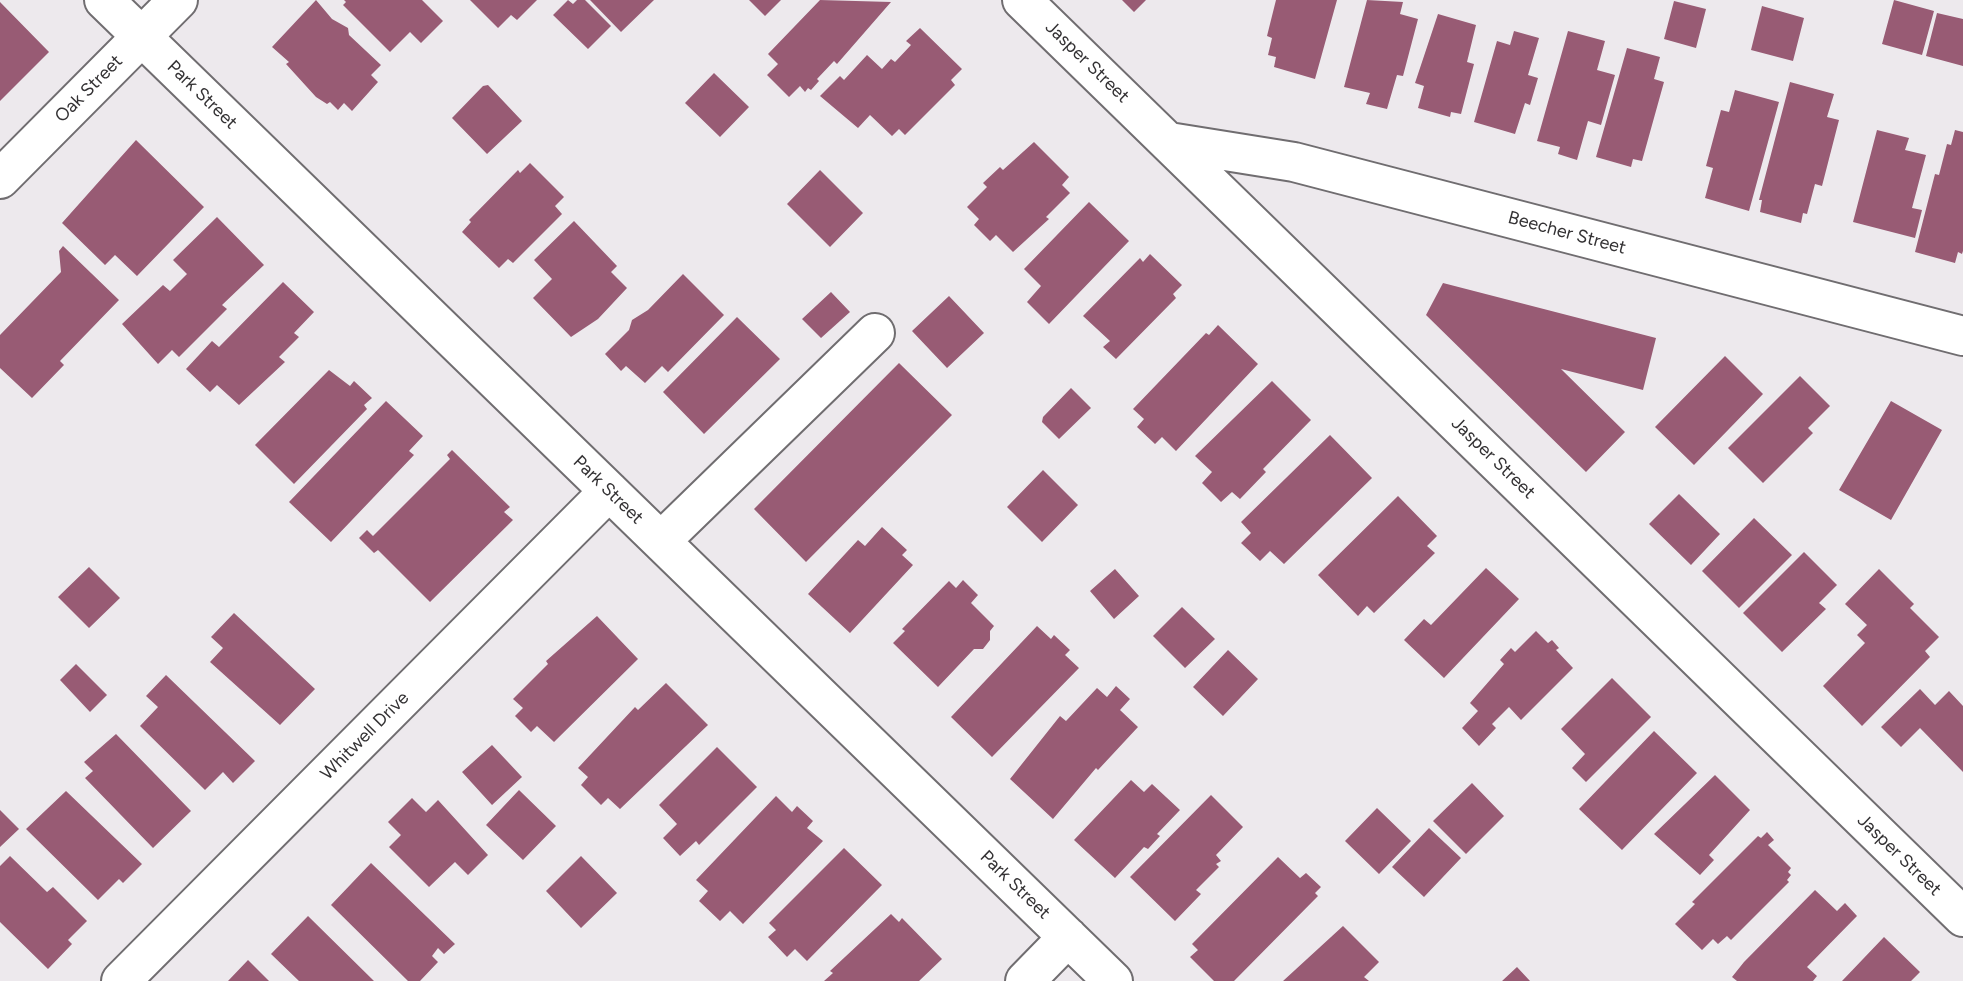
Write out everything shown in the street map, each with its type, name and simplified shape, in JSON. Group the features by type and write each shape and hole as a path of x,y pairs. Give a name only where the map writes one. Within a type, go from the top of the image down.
{"street":[{"name":"Park Street","path":"104,0 1113,981"},
{"name":"Oak Street","path":"0,179 178,0"},
{"name":"Jasper Street","path":"1022,0 1963,918"},
{"name":"Beecher Street","path":"1169,142 1294,162 1963,336"},
{"path":"661,541 875,333"},
{"name":"Whitwell Drive","path":"121,981 609,491"},
{"path":"1026,981 1068,937"}],"building":[{"path":"316,0 332,19 348,28 349,35 381,65 371,75 378,82 352,111 344,103 338,110 330,102 327,104 316,97 286,64 289,62 272,47"},
{"path":"344,0 422,0 443,21 421,43 410,32 390,52 343,5 346,2"},
{"path":"470,0 537,0 517,20 511,15 498,28"},
{"path":"568,0 573,4 577,0 585,0 611,26 588,49 553,15"},
{"path":"590,0 654,0 621,32"},
{"path":"749,0 781,0 765,16"},
{"path":"820,0 891,2 837,64 834,61 817,79 819,81 811,90 808,88 805,92 800,86 789,97 767,75 778,64 768,54"},
{"path":"1122,0 1146,0 1134,12"},
{"path":"1276,0 1337,0 1315,79 1274,67 1276,57 1268,55 1272,38 1267,36"},
{"path":"1367,0 1403,2 1400,14 1418,19 1403,76 1397,75 1387,109 1366,104 1370,93 1344,87"},
{"path":"1894,0 1934,11 1922,55 1882,44"},
{"path":"1674,1 1706,9 1696,48 1664,39"},
{"path":"0,2 49,52 0,101"},
{"path":"1762,6 1804,18 1793,61 1751,50"},
{"path":"1937,13 1963,19 1963,66 1926,56"},
{"path":"1438,14 1476,25 1467,62 1474,64 1461,114 1451,112 1450,117 1418,108 1424,86 1415,83"},
{"path":"920,28 962,69 951,80 955,85 905,135 899,129 892,136 870,115 858,128 820,96 840,76 844,80 867,55 882,69 891,59 895,62 911,45 906,41"},
{"path":"1514,31 1539,38 1528,75 1538,78 1530,105 1525,103 1515,134 1474,122 1497,41 1510,45"},
{"path":"1568,31 1605,41 1597,70 1615,75 1601,125 1588,121 1577,160 1558,154 1560,147 1537,141"},
{"path":"1627,48 1660,57 1654,79 1664,82 1642,161 1633,159 1631,167 1596,157"},
{"path":"714,73 749,107 720,137 685,103"},
{"path":"1790,82 1834,94 1827,117 1839,120 1822,186 1815,184 1807,214 1803,213 1801,223 1760,212 1762,200 1759,200"},
{"path":"488,85 522,121 487,154 452,118 483,86"},
{"path":"1735,90 1779,102 1749,211 1705,198 1713,168 1706,166 1721,110 1729,112"},
{"path":"1877,130 1909,138 1905,150 1926,155 1912,208 1922,210 1915,238 1853,222"},
{"path":"1955,130 1963,132 1963,251 1962,254 1958,252 1955,263 1915,252 1935,174 1939,175 1947,144 1951,145"},
{"path":"136,140 204,207 137,276 115,255 105,265 62,223"},
{"path":"1034,142 1069,177 1062,185 1070,193 1046,217 1049,219 1013,252 996,235 990,241 974,225 979,219 967,207 987,187 983,183 1000,167 1003,170"},
{"path":"530,163 564,197 555,206 562,214 513,263 508,259 499,268 462,232 471,222 469,220 518,170 520,173"},
{"path":"820,170 863,213 830,247 787,204"},
{"path":"1089,202 1129,241 1049,324 1027,302 1041,286 1024,269"},
{"path":"217,217 264,265 222,305 227,309 179,357 172,350 158,364 122,324 163,285 170,291 187,274 173,260"},
{"path":"574,221 617,266 611,272 627,288 598,319 571,337 533,298 552,279 534,260"},
{"path":"63,246 119,300 60,361 64,365 32,398 0,368 0,335 61,272 59,251"},
{"path":"1150,254 1182,285 1173,294 1176,298 1116,359 1103,347 1110,341 1083,316 1140,258 1143,262"},
{"path":"683,274 724,315 668,372 662,366 645,383 626,366 621,371 605,354 629,330 632,320 648,310"},
{"path":"283,282 314,312 294,333 299,337 279,357 285,362 239,405 217,385 210,392 186,369 212,341 219,347"},
{"path":"1443,283 1656,338 1643,390 1561,369 1625,432 1586,472 1426,315"},
{"path":"831,292 850,312 821,338 802,319"},
{"path":"949,296 984,333 947,368 912,331"},
{"path":"737,317 780,359 704,434 663,392"},
{"path":"1218,325 1258,364 1176,451 1162,437 1155,444 1137,427 1144,419 1133,409 1206,333 1209,335"},
{"path":"1725,356 1763,394 1694,465 1655,427"},
{"path":"899,363 952,415 806,562 754,509"},
{"path":"329,370 350,386 354,381 372,398 364,405 367,409 294,484 255,445"},
{"path":"1800,376 1830,406 1808,428 1813,433 1763,483 1728,448"},
{"path":"1272,381 1311,420 1263,469 1266,472 1240,499 1232,492 1221,502 1202,483 1212,472 1195,456"},
{"path":"1071,388 1091,408 1059,439 1042,422 1043,417"},
{"path":"386,401 423,436 409,451 414,455 331,542 289,502"},
{"path":"1891,401 1942,430 1891,520 1839,490"},
{"path":"1330,435 1372,478 1284,564 1270,551 1260,561 1241,543 1251,533 1241,522"},
{"path":"452,450 510,507 504,512 513,520 430,602 378,550 374,553 359,538 367,530 373,536 450,459 447,455"},
{"path":"1043,470 1078,505 1042,542 1007,507"},
{"path":"1679,494 1720,534 1691,565 1649,524"},
{"path":"1398,496 1437,536 1427,546 1435,553 1374,613 1367,606 1358,616 1318,575"},
{"path":"1754,518 1792,555 1739,608 1702,571"},
{"path":"882,527 907,550 902,555 913,565 850,633 808,594 858,540 865,546"},
{"path":"1804,552 1837,585 1819,603 1826,609 1782,652 1743,613"},
{"path":"89,567 120,598 89,628 58,597"},
{"path":"1486,568 1519,599 1444,678 1404,640 1424,619 1431,625"},
{"path":"1115,569 1139,596 1114,619 1090,591"},
{"path":"1879,569 1914,604 1910,608 1939,637 1925,651 1930,657 1862,726 1823,686 1865,643 1857,635 1867,625 1845,604"},
{"path":"963,580 978,595 971,603 994,626 990,631 990,640 983,649 974,649 938,687 893,643 905,631 902,629 949,581 956,588"},
{"path":"1182,607 1215,639 1185,668 1153,636"},
{"path":"234,613 315,689 280,725 210,662 223,648 211,637"},
{"path":"597,616 638,659 554,742 537,726 531,732 515,716 523,708 513,699 548,664 546,661"},
{"path":"1037,626 1051,639 1054,635 1070,650 1065,655 1079,668 992,757 951,717"},
{"path":"1536,631 1548,643 1552,640 1559,648 1556,650 1573,668 1521,720 1509,707 1492,724 1496,728 1479,746 1462,728 1478,711 1470,703 1504,664 1500,660 1511,648 1515,652"},
{"path":"1228,650 1258,679 1223,716 1193,687"},
{"path":"76,664 107,695 90,712 60,680"},
{"path":"166,675 255,761 233,783 223,772 205,790 140,726 158,707 146,696"},
{"path":"1612,678 1651,717 1586,782 1572,768 1585,754 1561,729"},
{"path":"666,683 708,725 620,809 608,798 601,805 581,785 588,777 578,768 635,707 638,710"},
{"path":"1116,686 1130,699 1120,710 1138,727 1098,770 1096,768 1053,819 1010,779 1060,716 1066,721 1097,688 1107,697"},
{"path":"1920,689 1935,705 1949,691 1963,706 1963,772 1920,728 1901,747 1881,727"},
{"path":"1654,731 1697,773 1622,850 1579,809"},
{"path":"116,734 191,811 153,848 85,778 93,771 84,762"},
{"path":"492,745 522,777 492,805 462,772"},
{"path":"717,747 757,787 699,845 696,841 680,856 663,838 677,824 659,805"},
{"path":"1715,775 1750,810 1709,855 1714,860 1700,875 1654,834"},
{"path":"1131,780 1144,792 1152,784 1180,810 1157,834 1160,836 1148,849 1144,847 1115,878 1074,840"},
{"path":"1472,783 1504,816 1466,854 1433,821"},
{"path":"519,790 556,826 523,860 486,825"},
{"path":"66,791 142,864 123,883 119,879 98,900 26,829"},
{"path":"1211,795 1243,827 1216,855 1221,861 1216,864 1219,867 1196,890 1201,894 1175,921 1130,877"},
{"path":"776,796 792,812 797,806 813,821 807,828 823,841 743,924 730,911 720,921 699,901 708,891 696,880"},
{"path":"412,798 426,812 438,800 488,855 468,875 455,862 429,887 389,847 401,835 388,822"},
{"path":"1377,808 1411,841 1379,874 1345,841"},
{"path":"0,810 19,829 0,847"},
{"path":"1429,828 1461,858 1424,897 1392,867"},
{"path":"1767,832 1774,840 1768,845 1791,868 1788,872 1791,875 1787,880 1789,882 1731,940 1727,936 1718,944 1713,939 1702,950 1675,924 1695,904 1692,902 1758,836 1761,838"},
{"path":"844,848 882,885 807,961 795,949 787,957 768,937 776,930 769,923"},
{"path":"10,856 47,892 53,887 87,921 68,940 72,944 48,969 0,922 0,866"},
{"path":"581,856 617,893 581,928 546,891"},
{"path":"1278,857 1300,878 1306,873 1321,887 1315,893 1318,896 1234,981 1214,981 1190,957 1198,950 1192,944"},
{"path":"371,863 455,944 444,954 438,948 432,956 438,962 420,981 408,981 331,905"},
{"path":"1815,890 1837,911 1845,903 1857,916 1807,967 1817,976 1813,981 1737,981 1732,977 1744,962"},
{"path":"891,914 899,922 902,918 942,959 919,981 824,981 833,973 830,971"},
{"path":"308,916 374,981 299,981 271,954"},
{"path":"1343,926 1379,962 1364,977 1369,981 1283,981"},
{"path":"1884,937 1920,972 1911,981 1842,981"},
{"path":"248,960 269,981 228,981"},
{"path":"1517,967 1530,981 1502,981"}]}
